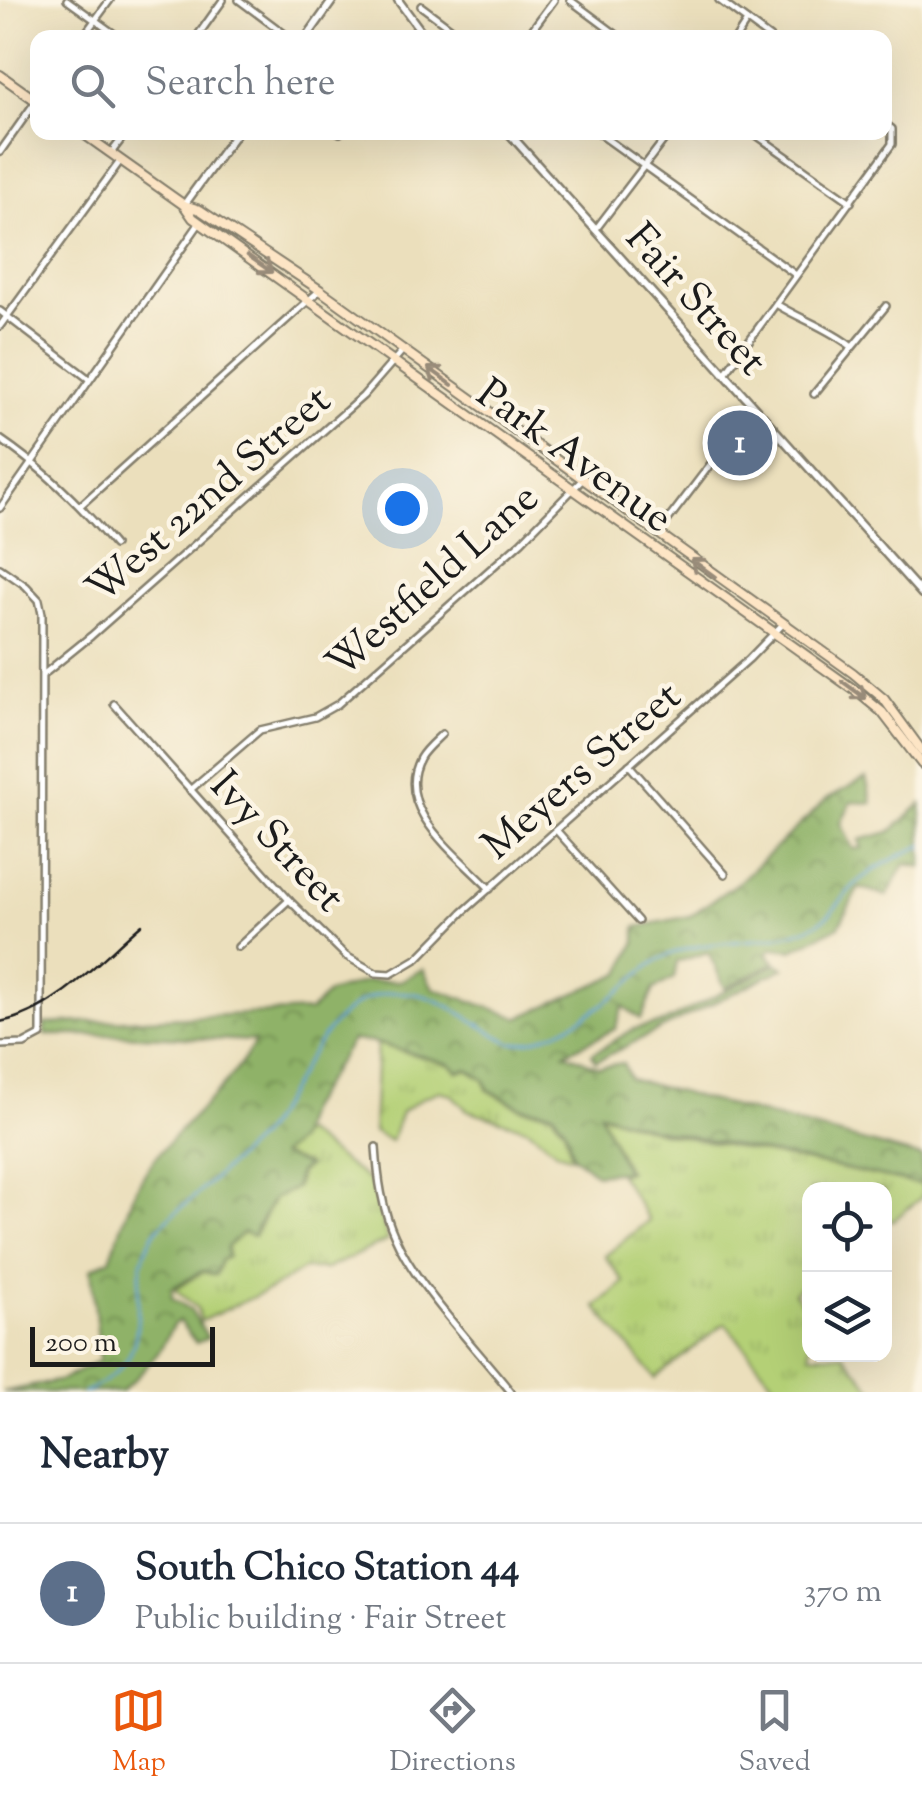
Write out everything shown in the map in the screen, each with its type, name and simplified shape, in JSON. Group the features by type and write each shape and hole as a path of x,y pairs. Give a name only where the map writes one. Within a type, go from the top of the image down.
{"main road":[{"path":"0,75 30,96"},
{"name":"Park Avenue","path":"92,140 184,205 200,222 882,712 922,764"},
{"name":"Park Avenue","path":"184,205 200,210 320,290 874,689 922,750"}],"street":[{"path":"68,0 109,30"},
{"path":"88,30 110,0"},
{"path":"202,30 223,0"},
{"path":"239,0 279,30"},
{"path":"312,30 333,0"},
{"path":"398,0 420,30"},
{"path":"532,30 554,0"},
{"path":"570,0 610,30"},
{"path":"719,0 760,30"},
{"path":"421,6 453,30"},
{"path":"741,30 748,20"},
{"path":"0,152 30,111"},
{"path":"111,153 120,140"},
{"path":"184,205 231,140"},
{"name":"Fair Street","path":"515,140 922,594"},
{"path":"607,140 796,275"},
{"path":"596,229 664,140"},
{"path":"763,140 851,202"},
{"path":"724,375 892,140"},
{"path":"0,326 121,160"},
{"path":"0,508 200,222"},
{"path":"81,505 320,290"},
{"path":"776,304 800,319 832,331 852,347"},
{"path":"814,394 886,306"},
{"path":"0,312 90,379"},
{"name":"West 22nd Street","path":"44,674 342,414 403,350"},
{"path":"668,520 754,407"},
{"path":"0,439 32,461 81,505 114,545"},
{"name":"Westfield Lane","path":"190,790 260,730 314,717 343,700 521,542 582,480"},
{"path":"0,568 38,600 44,674 42,1035 24,1044 0,1045"},
{"name":"Meyers Street","path":"418,958 490,888 782,625"},
{"name":"Ivy Street","path":"114,704 289,900 346,956 376,973 392,974 418,958"},
{"path":"442,734 420,758 414,799 432,828 490,888"},
{"path":"629,765 725,874"},
{"path":"556,830 638,921"},
{"path":"238,947 289,900"},
{"path":"376,1146 382,1196 396,1242 511,1392"}],"green space":[{"path":"866,778 872,803 851,802 841,823 853,849 862,848 859,840 890,832 921,804 922,867 905,864 887,896 859,887 839,926 792,950 772,948 767,953 775,962 725,988 708,952 677,962 674,978 654,989 641,1019 623,1006 615,1029 565,1053 599,1067 623,1063 630,1079 922,1157 922,1185 651,1128 599,1112 626,1171 596,1174 573,1156 565,1128 553,1112 521,1107 488,1089 485,1080 467,1069 458,1071 450,1064 373,1042 352,1040 306,1111 297,1141 280,1155 308,1166 298,1173 295,1188 273,1199 253,1236 243,1232 227,1247 227,1257 221,1260 216,1274 202,1271 172,1288 172,1298 191,1310 208,1338 196,1343 179,1321 174,1324 158,1353 121,1392 3,1392 62,1380 100,1360 91,1269 110,1259 146,1171 234,1073 255,1041 45,1035 44,1024 310,1011 328,993 367,981 400,981 423,969 433,988 519,1018 621,973 636,941 636,927 690,916 740,881 828,798"},
{"path":"777,964 784,968 596,1061 592,1054 634,1029 663,1023"},
{"path":"377,1044 450,1065 457,1072 467,1070 484,1080 487,1090 520,1108 551,1113 564,1129 572,1157 557,1152 529,1129 467,1110 451,1094 440,1091 401,1112 391,1141 373,1132"},
{"path":"599,1113 660,1132 922,1185 922,1197 892,1220 892,1182 802,1182 802,1286 794,1293 802,1303 802,1362 850,1362 875,1392 781,1392 725,1323 655,1378 596,1307 624,1282 605,1256 649,1220 619,1174 628,1171"},
{"path":"303,1132 371,1182 388,1240 326,1269 303,1269 269,1290 201,1321 197,1308 175,1289 203,1272 216,1275 221,1260 228,1257 227,1247 243,1232 254,1236 274,1199 296,1188 300,1173 309,1166 280,1155"}],"waterway":[{"path":"84,1392 110,1378 125,1362 134,1344 142,1261 155,1232 258,1138 322,1038 363,1001 389,993 421,995 454,1009 511,1043 538,1039 591,1012 662,958 700,946 781,936 818,923 861,879 922,846"}],"railway":[{"path":"0,1022 58,996 142,924"}],"place":[{"name":"South Chico Station 44","path":"740,443"}]}
